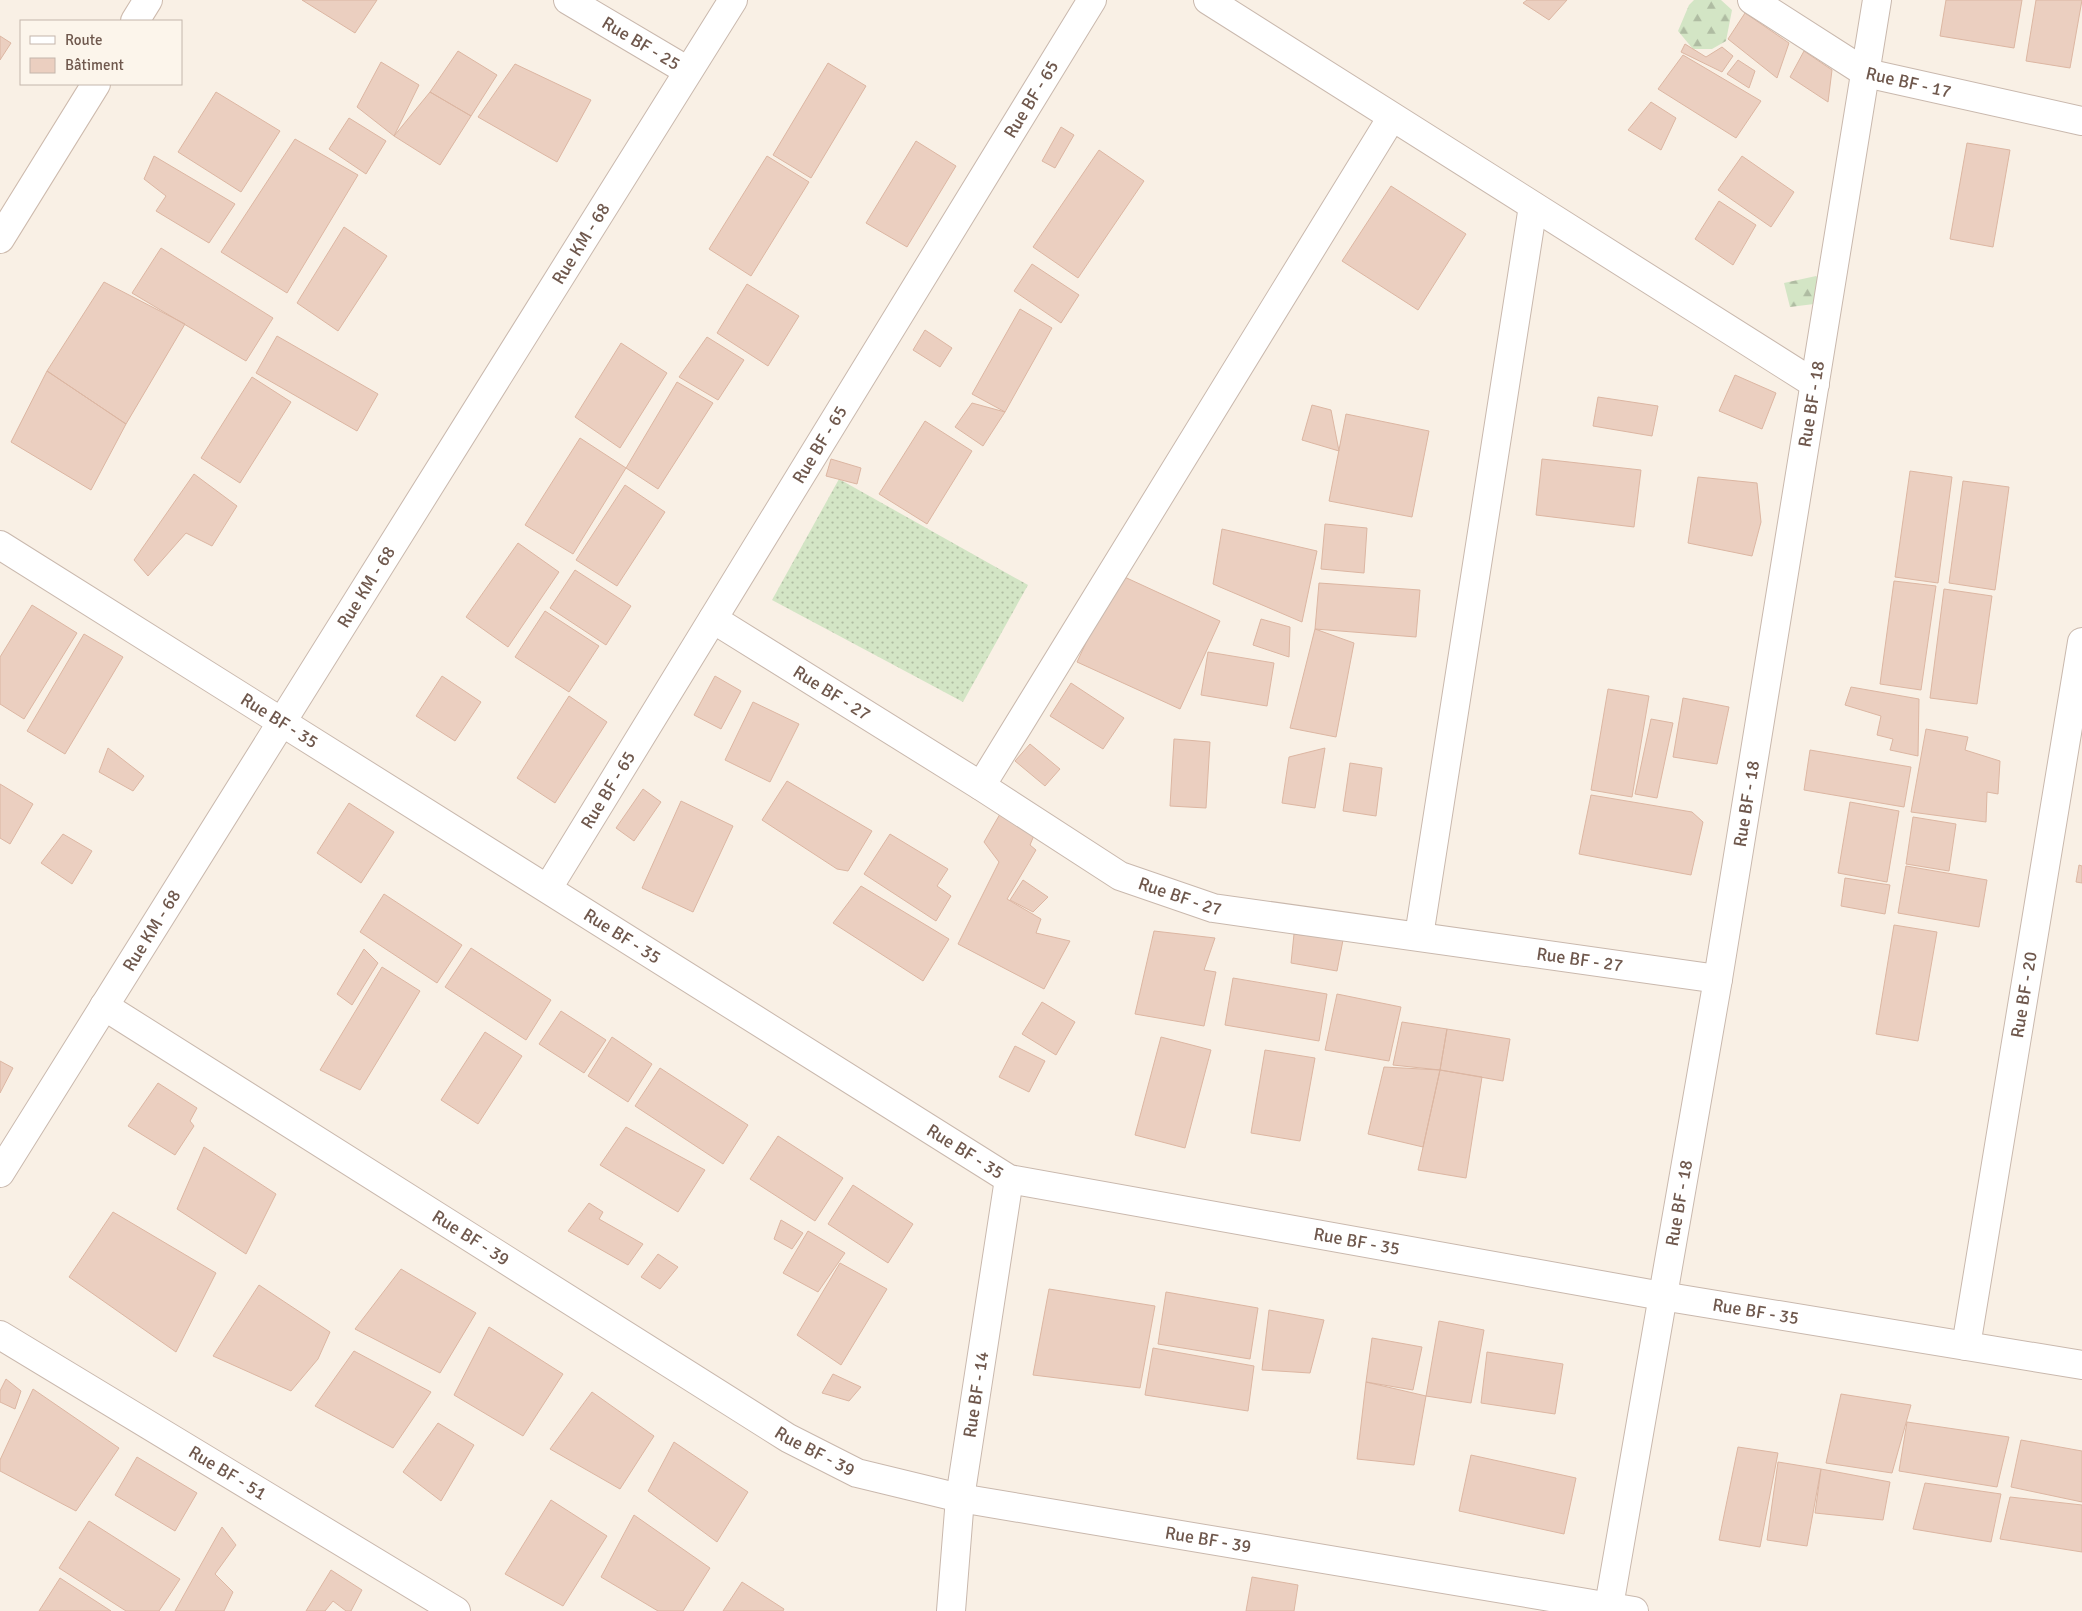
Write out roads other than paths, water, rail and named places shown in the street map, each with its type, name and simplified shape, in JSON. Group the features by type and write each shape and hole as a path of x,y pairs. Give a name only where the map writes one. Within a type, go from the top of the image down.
{"street":[{"path":"136,20 148,0"},
{"name":"Rue BF - 25","path":"568,0 688,71"},
{"name":"Rue KM - 68","path":"0,1173 733,0"},
{"name":"Rue BF - 65","path":"548,888 1092,0"},
{"path":"1208,0 1815,384"},
{"name":"Rue BF - 17","path":"1752,0 1866,73 2082,120"},
{"name":"Rue BF - 18","path":"1622,1609 1662,1296 1718,978 1866,73 1876,0"},
{"path":"0,239 95,85"},
{"path":"981,786 1392,117"},
{"path":"1419,936 1533,206"},
{"name":"Rue BF - 35","path":"0,545 1009,1179 1662,1296 2082,1366"},
{"name":"Rue BF - 27","path":"713,619 981,786 1120,876 1166,893 1213,908 1718,978"},
{"name":"Rue BF - 20","path":"1966,1346 2082,642"},
{"name":"Rue BF - 39","path":"104,1006 788,1438 857,1473 960,1498 1622,1609"},
{"name":"Rue BF - 14","path":"951,1611 960,1498 1009,1179"},
{"name":"Rue BF - 51","path":"0,1335 456,1611"}]}
